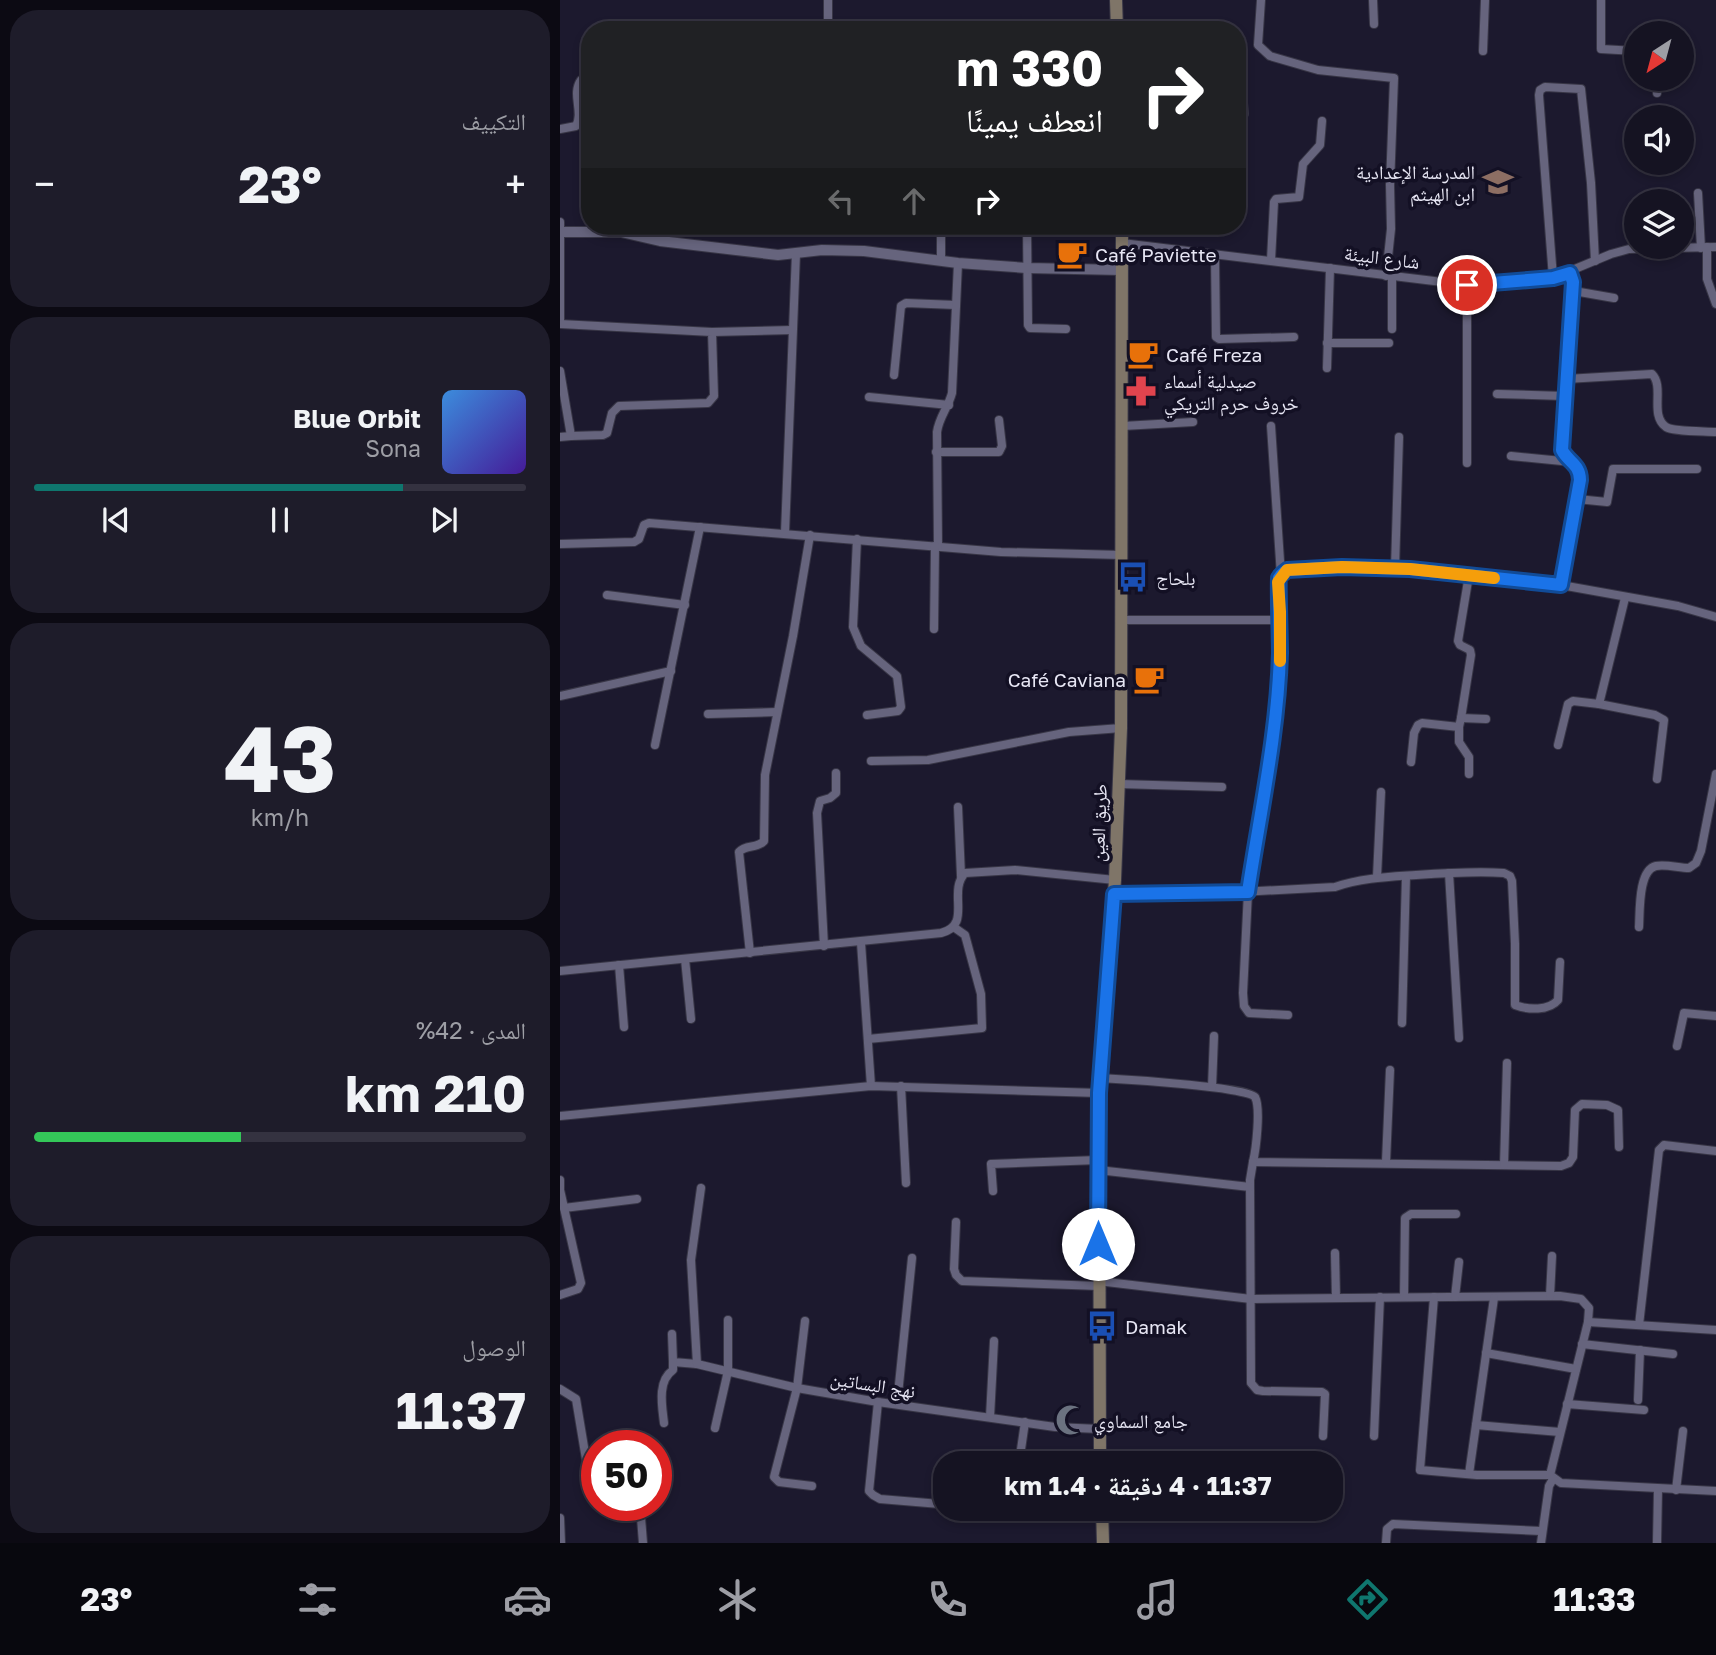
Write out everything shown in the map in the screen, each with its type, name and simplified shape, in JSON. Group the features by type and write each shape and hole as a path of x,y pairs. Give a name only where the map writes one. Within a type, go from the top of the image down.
{"main road":[{"path":"1116,0 1117,21"},
{"name":"طريق العين","path":"1100,1451 1099,1093 1115,880 1121,728 1122,235"},
{"path":"1102,1521 1103,1543"}],"street":[{"path":"828,0 828,21"},
{"path":"1261,0 1258,46 1265,54 1318,71 1394,78 1389,277 1392,329"},
{"path":"1373,0 1374,24"},
{"path":"1483,51 1485,0"},
{"path":"1601,0 1601,49 1624,50"},
{"path":"560,130 576,126 579,121 576,87 581,80"},
{"path":"1553,278 1539,95 1540,90 1545,87 1581,89 1591,183 1595,261"},
{"path":"1271,260 1274,202 1276,199 1298,197 1302,167 1319,148 1322,121"},
{"path":"1698,192 1708,248 1707,279 1716,304"},
{"path":"581,230 560,228 560,322 712,332 792,330"},
{"path":"643,235 660,242 778,255 864,251 958,263 1122,270"},
{"path":"941,261 942,235"},
{"path":"1027,235 1028,325 1040,330 1066,329"},
{"name":"شارع البيئة","path":"1122,243 1467,285 1553,278 1629,249 1708,248"},
{"path":"785,533 796,253"},
{"path":"1215,255 1216,337 1294,337"},
{"path":"934,629 936,452 939,419 949,405 952,393 958,263"},
{"path":"1328,368 1330,268"},
{"path":"1561,585 1580,471 1562,450 1574,291 1570,273"},
{"path":"1467,285 1467,463"},
{"path":"1574,291 1614,298"},
{"path":"894,374 901,306 906,303 956,305"},
{"path":"560,437 607,433 612,412 619,406 708,403 714,396 712,332"},
{"path":"1327,344 1388,343"},
{"path":"560,371 571,436"},
{"path":"1566,379 1652,374 1657,381 1659,418 1663,425 1716,432"},
{"path":"1497,394 1564,396"},
{"path":"869,397 949,405"},
{"path":"936,452 999,452 1002,446 999,420"},
{"path":"1123,426 1193,422"},
{"path":"1271,426 1281,576"},
{"path":"1395,568 1399,437"},
{"path":"1511,456 1572,462"},
{"path":"1577,499 1607,502 1613,469 1697,469"},
{"path":"560,544 634,542 641,537 644,525 649,523 1001,552 1122,555"},
{"path":"655,745 700,527"},
{"path":"750,953 738,856 742,849 758,846 764,841 765,775 810,535"},
{"path":"857,540 853,627 855,635 860,646 897,676 901,708 898,711 867,715"},
{"path":"1288,1015 1249,1013 1244,1006 1248,892 1273,729 1279,667 1278,582 1287,570 1395,568 1561,585 1678,606 1716,617"},
{"path":"1469,575 1458,641 1470,650 1471,655 1459,742 1469,757 1469,774"},
{"path":"607,596 685,605"},
{"path":"1599,704 1625,598"},
{"path":"1121,620 1273,620 1280,612"},
{"path":"560,696 671,671"},
{"path":"1558,745 1568,704 1573,701 1655,715 1664,720 1657,779"},
{"path":"708,713 777,712"},
{"path":"1411,762 1414,733 1418,725 1486,719"},
{"path":"871,761 928,760 1069,733 1121,728"},
{"path":"824,946 817,813 820,801 836,793 836,772"},
{"path":"1639,927 1643,881 1647,872 1654,866 1689,868 1696,863 1701,851 1716,774"},
{"path":"1119,784 1222,787"},
{"path":"1377,877 1381,792"},
{"path":"955,928 961,876 958,807"},
{"path":"961,876 965,873 1015,870 1115,880"},
{"path":"1448,873 1459,1038"},
{"path":"1114,894 1248,892 1335,887 1377,877 1500,873 1511,877 1516,944 1514,1003 1517,1007 1550,1007 1555,1004 1558,1000 1560,962"},
{"path":"1402,1023 1406,876"},
{"path":"560,971 861,943 941,933 955,928"},
{"path":"868,1039 982,1028 981,994 965,935 955,928"},
{"path":"861,943 871,1086"},
{"path":"685,959 691,1019"},
{"path":"619,965 625,1027"},
{"path":"1677,1046 1684,1013 1716,1016"},
{"path":"1212,1087 1214,1036"},
{"path":"1504,1166 1507,1063"},
{"path":"1386,1162 1390,1070"},
{"path":"1100,1078 1212,1087 1255,1095 1256,1149 1250,1186 1252,1385 1263,1391 1325,1394 1323,1436"},
{"path":"560,1116 871,1086 1099,1093"},
{"path":"901,1086 906,1183"},
{"path":"1252,1162 1561,1166 1569,1163 1573,1157 1575,1110 1582,1104 1615,1107 1618,1110 1619,1147"},
{"path":"1639,1325 1659,1150 1664,1145 1716,1151"},
{"path":"993,1191 990,1164 1098,1165 1250,1186"},
{"path":"560,1180 581,1283 578,1289 560,1295"},
{"path":"697,1364 691,1260 701,1188"},
{"path":"564,1208 636,1199"},
{"path":"1404,1297 1405,1219 1411,1214 1456,1214"},
{"path":"956,1222 954,1269 962,1281 1099,1284 1251,1299 1550,1296 1581,1299 1589,1308 1588,1322 1560,1432 1541,1543"},
{"path":"1335,1253 1336,1298"},
{"path":"1550,1296 1552,1256"},
{"path":"897,1404 912,1258"},
{"path":"1455,1297 1460,1262"},
{"path":"1374,1436 1380,1297"},
{"path":"1434,1297 1420,1470 1551,1477 1561,1483 1716,1491"},
{"path":"1469,1474 1494,1298"},
{"path":"715,1428 728,1371 728,1320"},
{"path":"805,1321 797,1388 774,1477 779,1482 812,1486"},
{"path":"1588,1322 1716,1330"},
{"path":"664,1423 662,1392 668,1374 673,1370 672,1334"},
{"path":"990,1417 994,1341"},
{"path":"1582,1344 1673,1354"},
{"path":"1638,1400 1640,1350"},
{"path":"1486,1353 1576,1369"},
{"name":"نهج البساتين","path":"673,1362 697,1364 797,1388 878,1402 1055,1427 1099,1429"},
{"path":"560,1389 576,1399 581,1430"},
{"path":"878,1402 869,1490 873,1496 880,1499 933,1503"},
{"path":"1567,1404 1644,1410"},
{"path":"1021,1451 1025,1422"},
{"path":"1476,1425 1560,1432"},
{"path":"1676,1489 1683,1431"},
{"path":"1657,1543 1658,1489"},
{"path":"560,1518 561,1543"},
{"path":"641,1521 643,1543"},
{"path":"1386,1543 1387,1529 1393,1524 1541,1531"}],"slow traffic":[{"path":"1280,661 1278,582 1287,570 1342,567 1410,569 1494,578"}],"place":[{"name":"المدرسة الإعدادية ابن الهيثم","path":"1498,182"},
{"name":"Café Paviette","path":"1072,254"},
{"name":"Café Freza","path":"1143,354"},
{"name":"صيدلية أسماء خروف حرم التريكي","path":"1141,391"},
{"name":"بلحاج","path":"1133,577"},
{"name":"Café Caviana","path":"1149,679"},
{"name":"Damak","path":"1102,1326"},
{"name":"جامع السماوي","path":"1071,1420"}],"route":[{"path":"1098,1244 1099,1093 1114,894 1248,892 1273,729 1279,667 1279,578 1287,570 1342,567 1410,569 1561,585 1580,480 1580,471 1562,450 1573,282 1570,273 1553,278 1467,285"}]}
